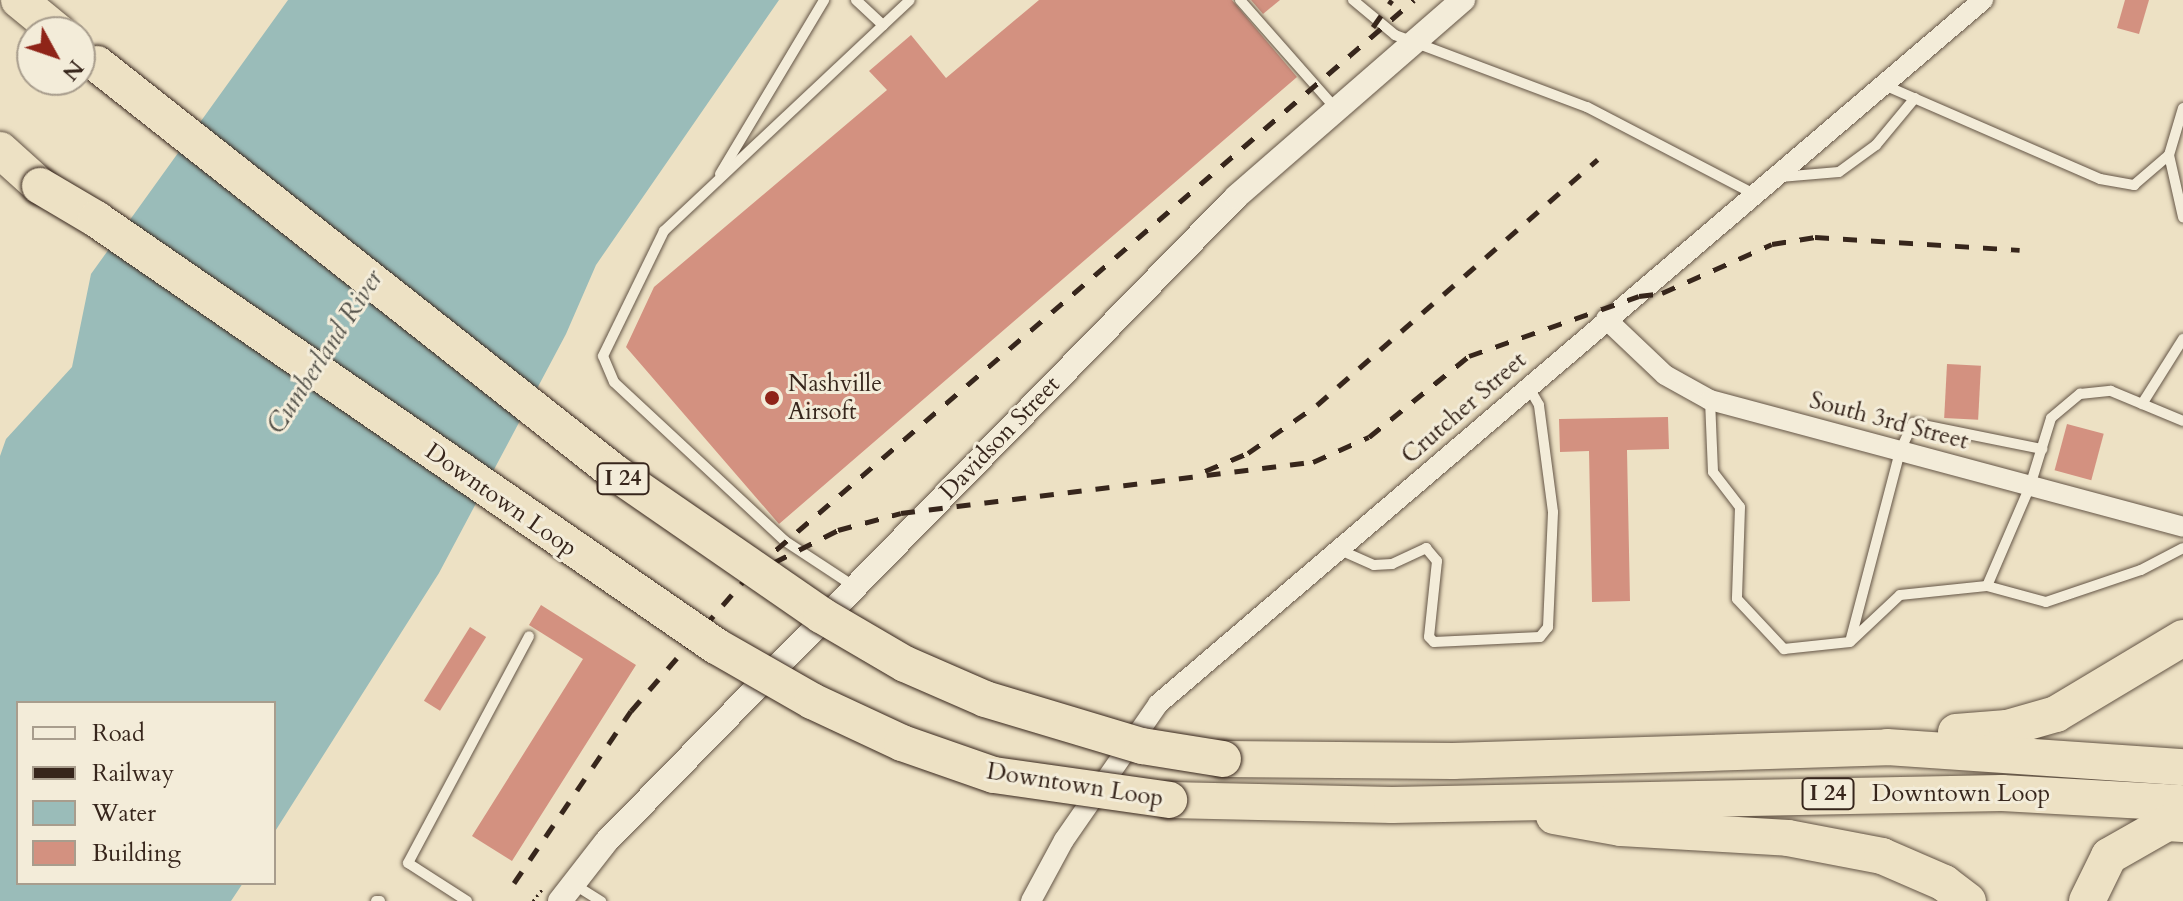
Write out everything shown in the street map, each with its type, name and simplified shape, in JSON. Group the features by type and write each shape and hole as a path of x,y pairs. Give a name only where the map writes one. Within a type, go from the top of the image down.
{"highway":[{"path":"19,0 38,16"},
{"path":"32,0 48,16"},
{"name":"Downtown Loop","path":"96,61 614,472 821,615 905,664 985,699 1142,746 1223,759 1453,761 1887,747 2183,767"},
{"path":"0,150 40,186"},
{"name":"I 24","path":"0,158 40,186"},
{"name":"Downtown Loop","path":"40,186 96,219 703,637 812,701 902,743 994,775 1169,800 1474,802 2002,793 2183,803"},
{"path":"1887,747 1956,732 2007,728 2056,714 2183,638"},
{"path":"1474,802 1621,828 1828,845 1882,856 1956,895"},
{"path":"2087,901 2109,856 2167,823 2183,824"}],"street":[{"name":"Davidson Street","path":"567,892 606,842 1236,197 1463,0"},
{"name":"Crutcher Street","path":"1031,901 1064,840 1158,704 1983,0"},
{"name":"South 3rd Street","path":"1606,319 1665,375 1710,400 2183,527"}],"lane":[{"path":"713,186 824,0"},
{"path":"856,0 883,25"},
{"path":"855,587 785,541 604,367 623,311 664,231 910,0"},
{"path":"1240,0 1337,110"},
{"path":"1353,0 1395,35 1416,40 1587,107 1756,195"},
{"path":"1884,85 2100,179 2134,185 2169,155"},
{"path":"1777,177 1839,172 1876,145 1915,98"},
{"path":"2183,108 2169,155 2183,217"},
{"path":"2142,404 2183,339"},
{"path":"1338,550 1374,565 1392,564 1426,548 1437,561 1429,637 1434,642 1540,637 1548,627 1553,512 1539,405 1528,386"},
{"path":"1987,586 2030,486 2051,418 2080,394 2111,391 2183,421"},
{"path":"1710,400 1713,472 1740,507 1737,599 1784,649 1850,642 1900,595 1987,586 2046,602 2141,570 2183,548"},
{"path":"1850,642 1900,451 1913,423 2042,449"},
{"path":"467,901 408,863 529,636"},
{"path":"567,892 601,901"}],"water":[{"name":"Cumberland River","path":"288,0 779,0 596,265 566,334 439,573 276,830 276,701 16,701 16,885 242,885 231,901 0,901 0,456 6,439 72,367 91,274"}],"building":[{"path":"1039,0 1232,0 1297,77 779,524 626,347 654,287 887,90 869,71 911,35 946,78"},
{"path":"1251,0 1280,0 1263,14"},
{"path":"2125,0 2149,0 2139,34 2117,28"},
{"path":"1947,364 1981,366 1978,420 1944,418"},
{"path":"1668,417 1669,449 1627,450 1630,601 1592,602 1589,451 1560,452 1559,419"},
{"path":"2067,424 2104,434 2091,480 2055,470"},
{"path":"541,605 636,665 512,861 472,836 583,659 529,625"},
{"path":"470,627 486,637 440,711 424,701"}],"railway":[{"path":"1373,27 1392,0"},
{"path":"514,883 631,711 755,568 1414,0"},
{"path":"1205,471 1248,453 1317,405 1598,159"},
{"path":"749,575 838,530 901,513 1313,462 1369,437 1469,356 1639,296 1662,293 1772,244 1815,237 2020,250"}],"place":[{"name":"Nashville Airsoft","path":"772,398"}]}
